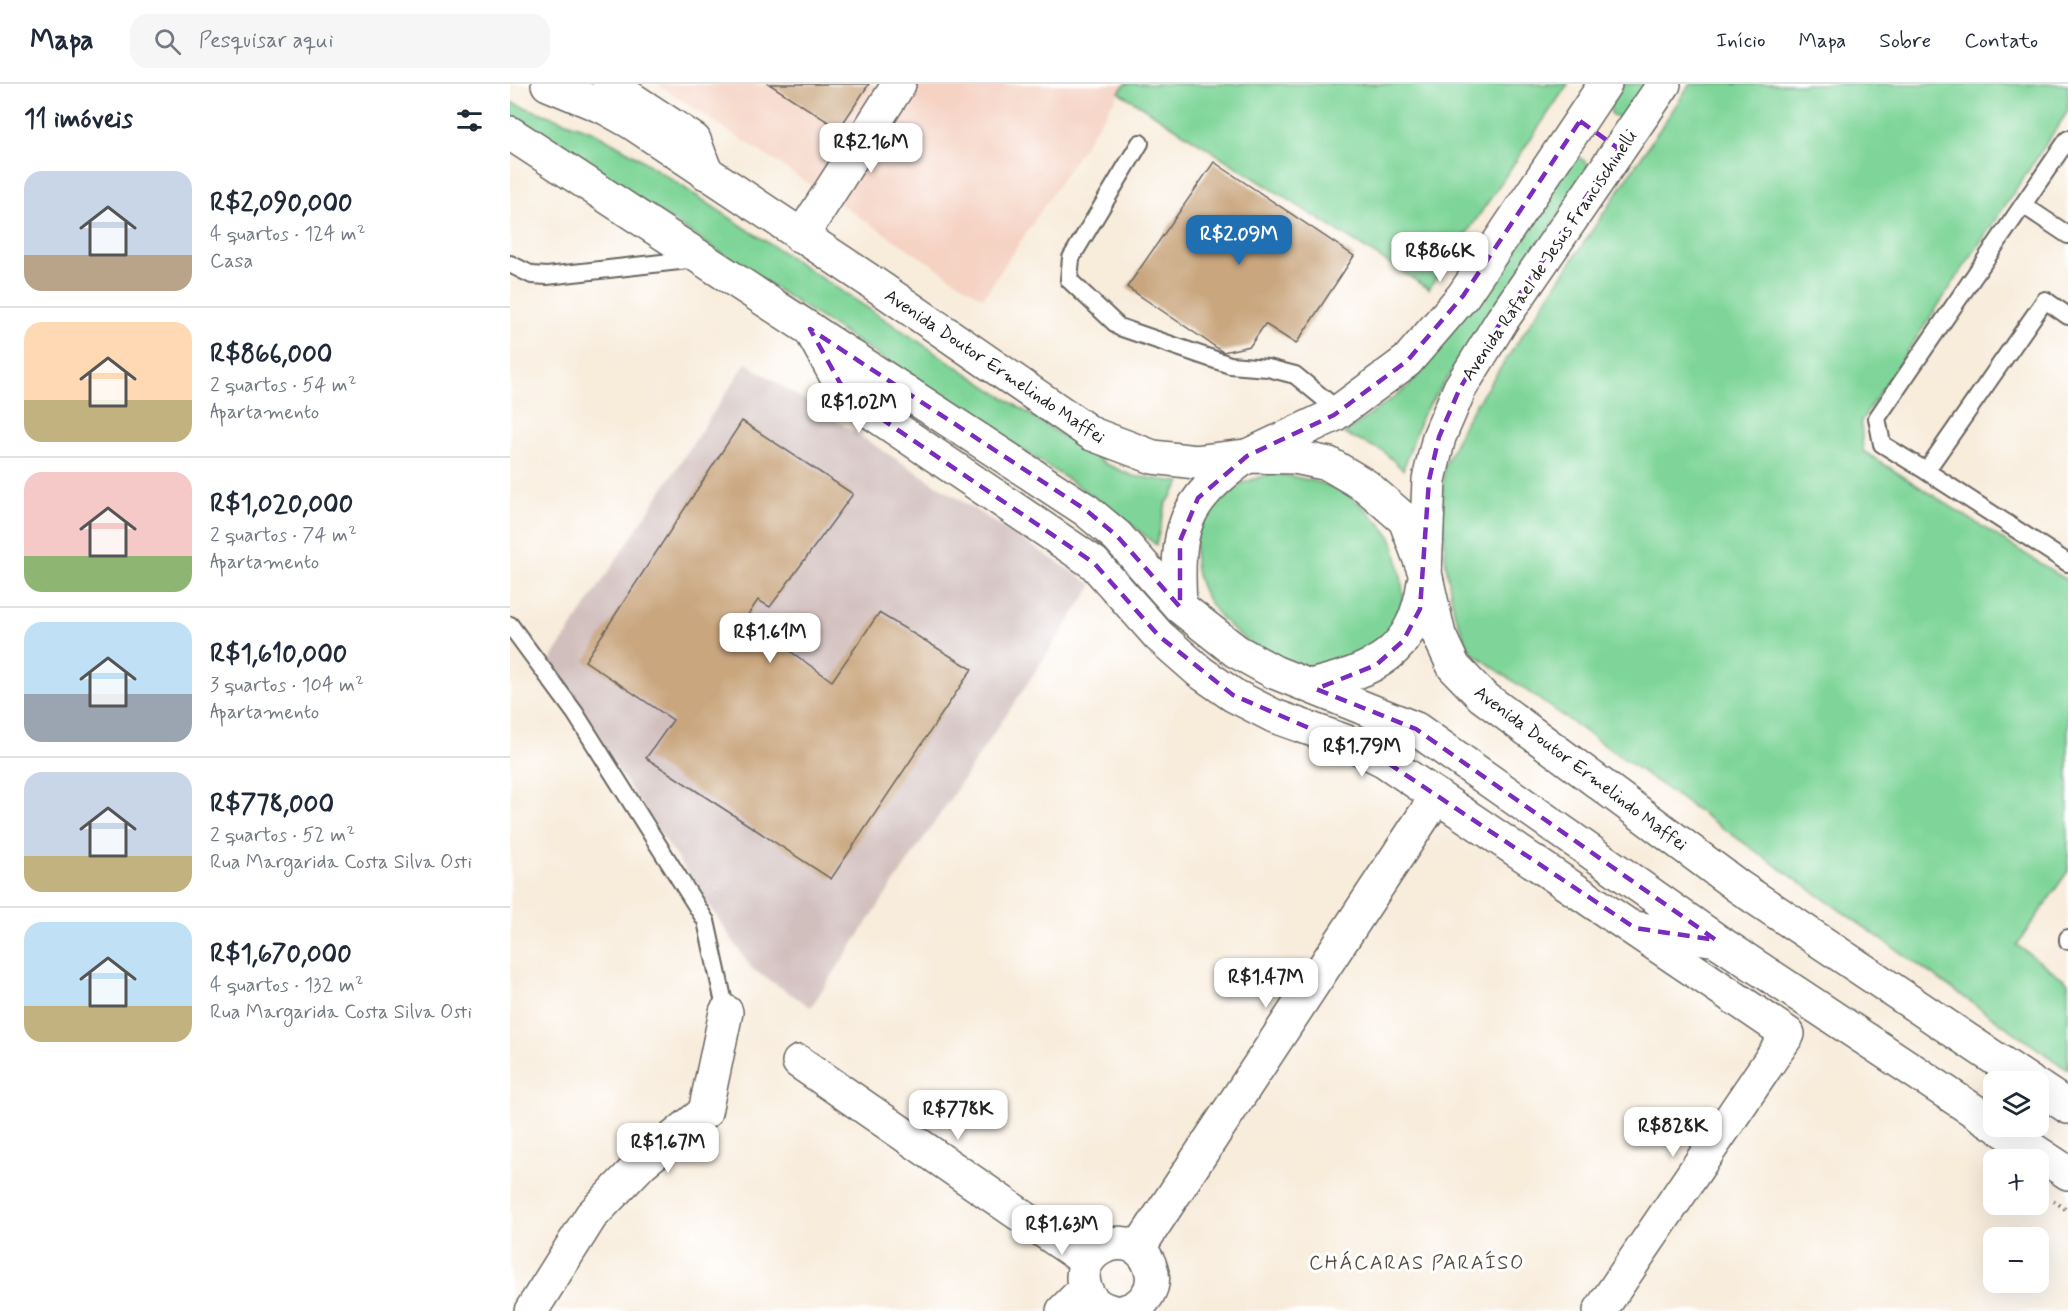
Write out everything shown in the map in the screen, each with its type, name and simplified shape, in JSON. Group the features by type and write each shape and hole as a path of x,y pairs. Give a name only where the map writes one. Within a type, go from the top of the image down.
{"street":[{"name":"Avenida Doutor Ermelindo Maffei","path":"548,84 606,108 706,172 882,289 1092,434 1153,458 1196,462 1247,456 1295,457 1329,464 1366,486 1405,520 1425,573 1439,635 1454,667 1482,696 1739,887 2015,1071"},
{"path":"801,237 899,84"},
{"path":"1180,608 1180,541 1187,518 1198,498 1219,476 1247,456 1340,411 1407,361 1463,296 1605,84"},
{"name":"Avenida Rafael de Jesus Francischinelli","path":"1425,573 1429,480 1439,437 1460,388 1502,320 1664,84"},
{"path":"625,90 694,140 706,172"},
{"path":"1580,121 1619,149"},
{"path":"510,133 1086,510 1117,536 1180,608 1236,651 1274,672 1416,729 1716,940 1983,1117"},
{"path":"810,329 840,383 861,405 1094,563 1159,636 1200,672 1233,695 1274,716 1365,750 1635,928 1788,1034 1600,1311"},
{"path":"1310,686 1342,678 1376,664 1403,640 1420,609 1425,573"},
{"path":"1138,1249 1437,796"},
{"path":"1635,928 1716,940"},
{"path":"531,1311 591,1216 642,1163 705,1112 726,1012"},
{"path":"800,1062 1078,1287 1092,1301 1104,1310 1111,1311"},
{"name":"Avenida Doutor Ermelindo Maffei","path":"2049,1094 2068,1107"},
{"path":"2014,1137 2068,1173"},
{"path":"1078,1287 1097,1250 1110,1244 1125,1243 1138,1249 1148,1259 1153,1274 1152,1288 1146,1307"}],"lane":[{"path":"2068,139 1877,418 1882,444 2068,564"},
{"path":"1140,143 1071,258 1069,280 1119,327 1230,365 1268,368 1295,375 1340,411"},
{"path":"2023,205 2068,235"},
{"path":"510,264 532,275 547,276 701,258"},
{"path":"1926,471 2045,300 2068,316"},
{"path":"510,625 575,712 706,921 726,1012"},
{"path":"2049,1090 2068,1098"}],"highlighted area":[{"path":"1580,121 1619,149 1502,320 1460,388 1439,437 1429,480 1420,609 1403,641 1376,665 1316,689 1416,729 1716,940 1635,928 1385,761 1233,695 1159,636 1094,563 861,405 840,383 810,329 1086,510 1117,536 1180,607 1180,541 1198,498 1247,456 1334,415 1407,361 1463,296"}],"shaded area":[{"path":"657,84 1125,84 983,298"},
{"path":"746,363 1093,585 811,1007 752,969 547,665"}],"green space":[{"path":"1125,84 1568,84 1429,289 1119,92"},
{"path":"1624,84 1649,84 1625,119 1612,115 1609,106"},
{"path":"1690,84 2068,84 2068,111 1861,421 1863,451 2068,581 2068,871 2017,945 2068,982 2068,1070 1470,651 1454,612 1446,565 1442,507 1444,467 1467,418"},
{"path":"510,102 594,132 631,153 1104,463 1133,476 1181,482 1166,504 1156,545 1124,518 1078,486 510,115"},
{"path":"1580,158 1587,163 1588,172 1422,415 1403,470 1383,451 1344,434 1409,386 1570,159"},
{"path":"1270,473 1314,481 1336,488 1355,500 1369,513 1392,540 1402,586 1401,608 1384,638 1353,663 1343,666 1308,666 1273,655 1242,637 1217,613 1200,584 1195,553 1203,521 1232,488"}],"building":[{"path":"769,84 869,84 839,129"},
{"path":"1214,162 1354,256 1296,344 1265,324 1250,346 1223,352 1127,287"},
{"path":"742,421 853,494 770,607 758,600 745,619 832,681 879,613 972,669 831,879 646,758 673,720 585,661"}],"district":[{"name":"CHÁCARAS PARAÍSO","path":"1417,1262"}]}
